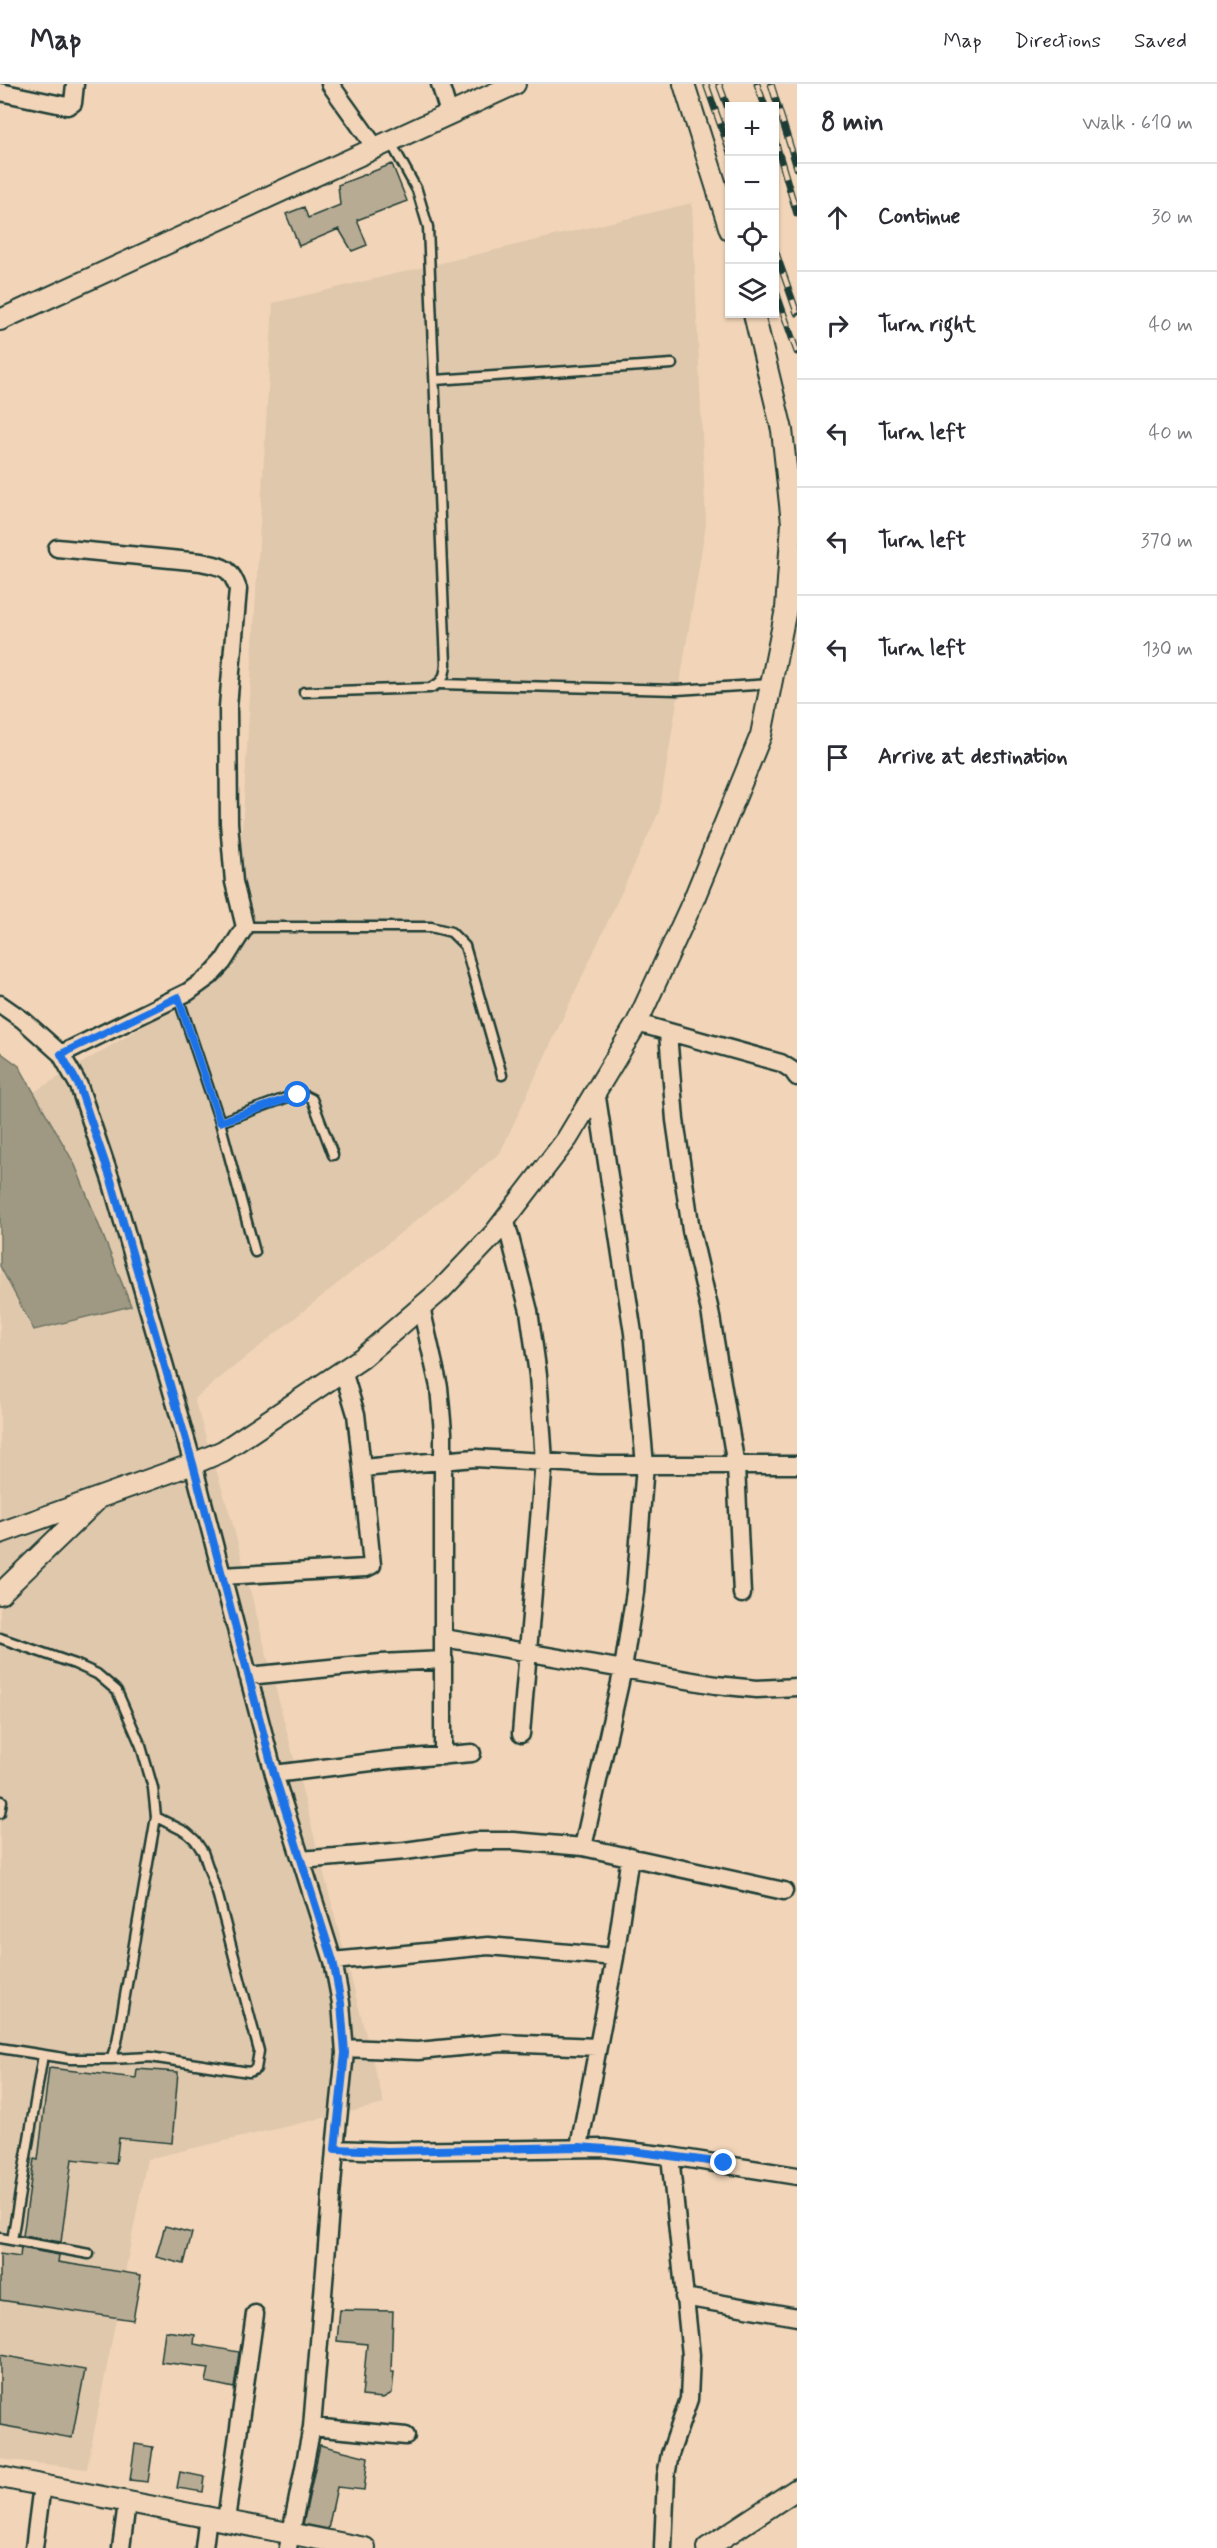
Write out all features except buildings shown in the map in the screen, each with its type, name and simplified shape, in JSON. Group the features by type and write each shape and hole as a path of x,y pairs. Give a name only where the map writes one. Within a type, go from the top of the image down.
{"street":[{"path":"0,92 67,106 75,99 75,84"},
{"path":"330,84 382,144"},
{"path":"440,84 449,113"},
{"path":"0,320 516,84"},
{"path":"684,84 725,217"},
{"path":"0,1533 224,1451 362,1358 441,1290 506,1218 567,1138 637,1023 693,901 761,735 773,683 786,609 792,523 782,430 755,318"},
{"path":"57,548 201,562 222,567 233,574 238,589 228,707 230,823 234,882 245,927 223,962 210,976 178,997 61,1054"},
{"path":"0,1004 23,1020 61,1054 79,1086 98,1136 193,1464 274,1774 333,1961 341,2003 345,2048 312,2427 289,2541"},
{"path":"637,1023 781,1063 792,1070 797,1077"},
{"path":"668,1033 675,1120 691,1230 710,1311 736,1466 742,1594"},
{"path":"583,1847 623,1669 635,1592 645,1465 633,1333 596,1091"},
{"path":"506,1218 529,1311 538,1375 544,1461 521,1734"},
{"path":"422,1307 439,1387 444,1638 443,1756"},
{"path":"222,1576 366,1568 372,1565 356,1414 343,1371"},
{"path":"362,1468 475,1458 645,1465 797,1465"},
{"path":"0,1594 100,1498"},
{"path":"444,1638 737,1688 797,1687"},
{"path":"248,1676 381,1663 444,1660"},
{"path":"274,1774 472,1753"},
{"path":"301,1860 405,1851 475,1841 514,1841 583,1847 784,1891"},
{"path":"579,2147 615,1957 630,1856"},
{"path":"333,1961 478,1946 615,1957"},
{"path":"345,2048 418,2051 502,2043 597,2047"},
{"path":"335,2149 387,2151 579,2147 670,2156 797,2176"},
{"path":"663,2548 666,2476 670,2454 689,2399 691,2377 670,2156"},
{"path":"684,2298 797,2317"},
{"path":"204,2548 217,2518 255,2313"},
{"path":"312,2427 406,2436"},
{"path":"0,2477 126,2503 217,2518 289,2541 364,2548"},
{"path":"34,2548 42,2485"},
{"path":"707,2548 797,2489"},
{"path":"121,2548 126,2503"}],"lane":[{"path":"382,144 417,190 428,227 446,664 445,676 439,684"},
{"path":"435,380 672,364"},
{"path":"304,692 430,688 439,684 677,690 773,683"},
{"path":"245,927 431,927 452,932 465,946 502,1075"},
{"path":"178,997 220,1122 255,1252"},
{"path":"220,1122 291,1096 306,1096 312,1100 333,1155"},
{"path":"0,1638 75,1664 97,1674 117,1691 141,1746 153,1788 156,1817 117,2042 111,2059"},
{"path":"0,1813 2,1801"},
{"path":"0,2048 70,2059 150,2057 249,2072 256,2068 259,2051 221,1907 203,1852 186,1832 156,1817"},
{"path":"12,2240 43,2055"},
{"path":"0,2238 89,2254"}],"shaded area":[{"path":"692,203 706,524 659,812 500,1153 194,1399 232,1521 384,2104 147,2159 87,2469 0,2459 0,1112 184,1002 234,968 273,303"},
{"path":"0,1052 19,1066 75,1165 131,1306 34,1330 0,1266"}],"railway":[{"path":"706,84 725,138"},
{"path":"719,84 726,102"},
{"path":"757,84 764,102"},
{"path":"771,84 797,168"},
{"path":"779,154 797,214"},
{"path":"779,261 797,313"},
{"path":"779,300 797,352"}],"route":[{"path":"298,1095 220,1122 178,997 61,1054 79,1086 111,1180 193,1464 274,1774 333,1961 341,2003 345,2053 335,2149 510,2150 579,2147 632,2151 724,2163"}]}
